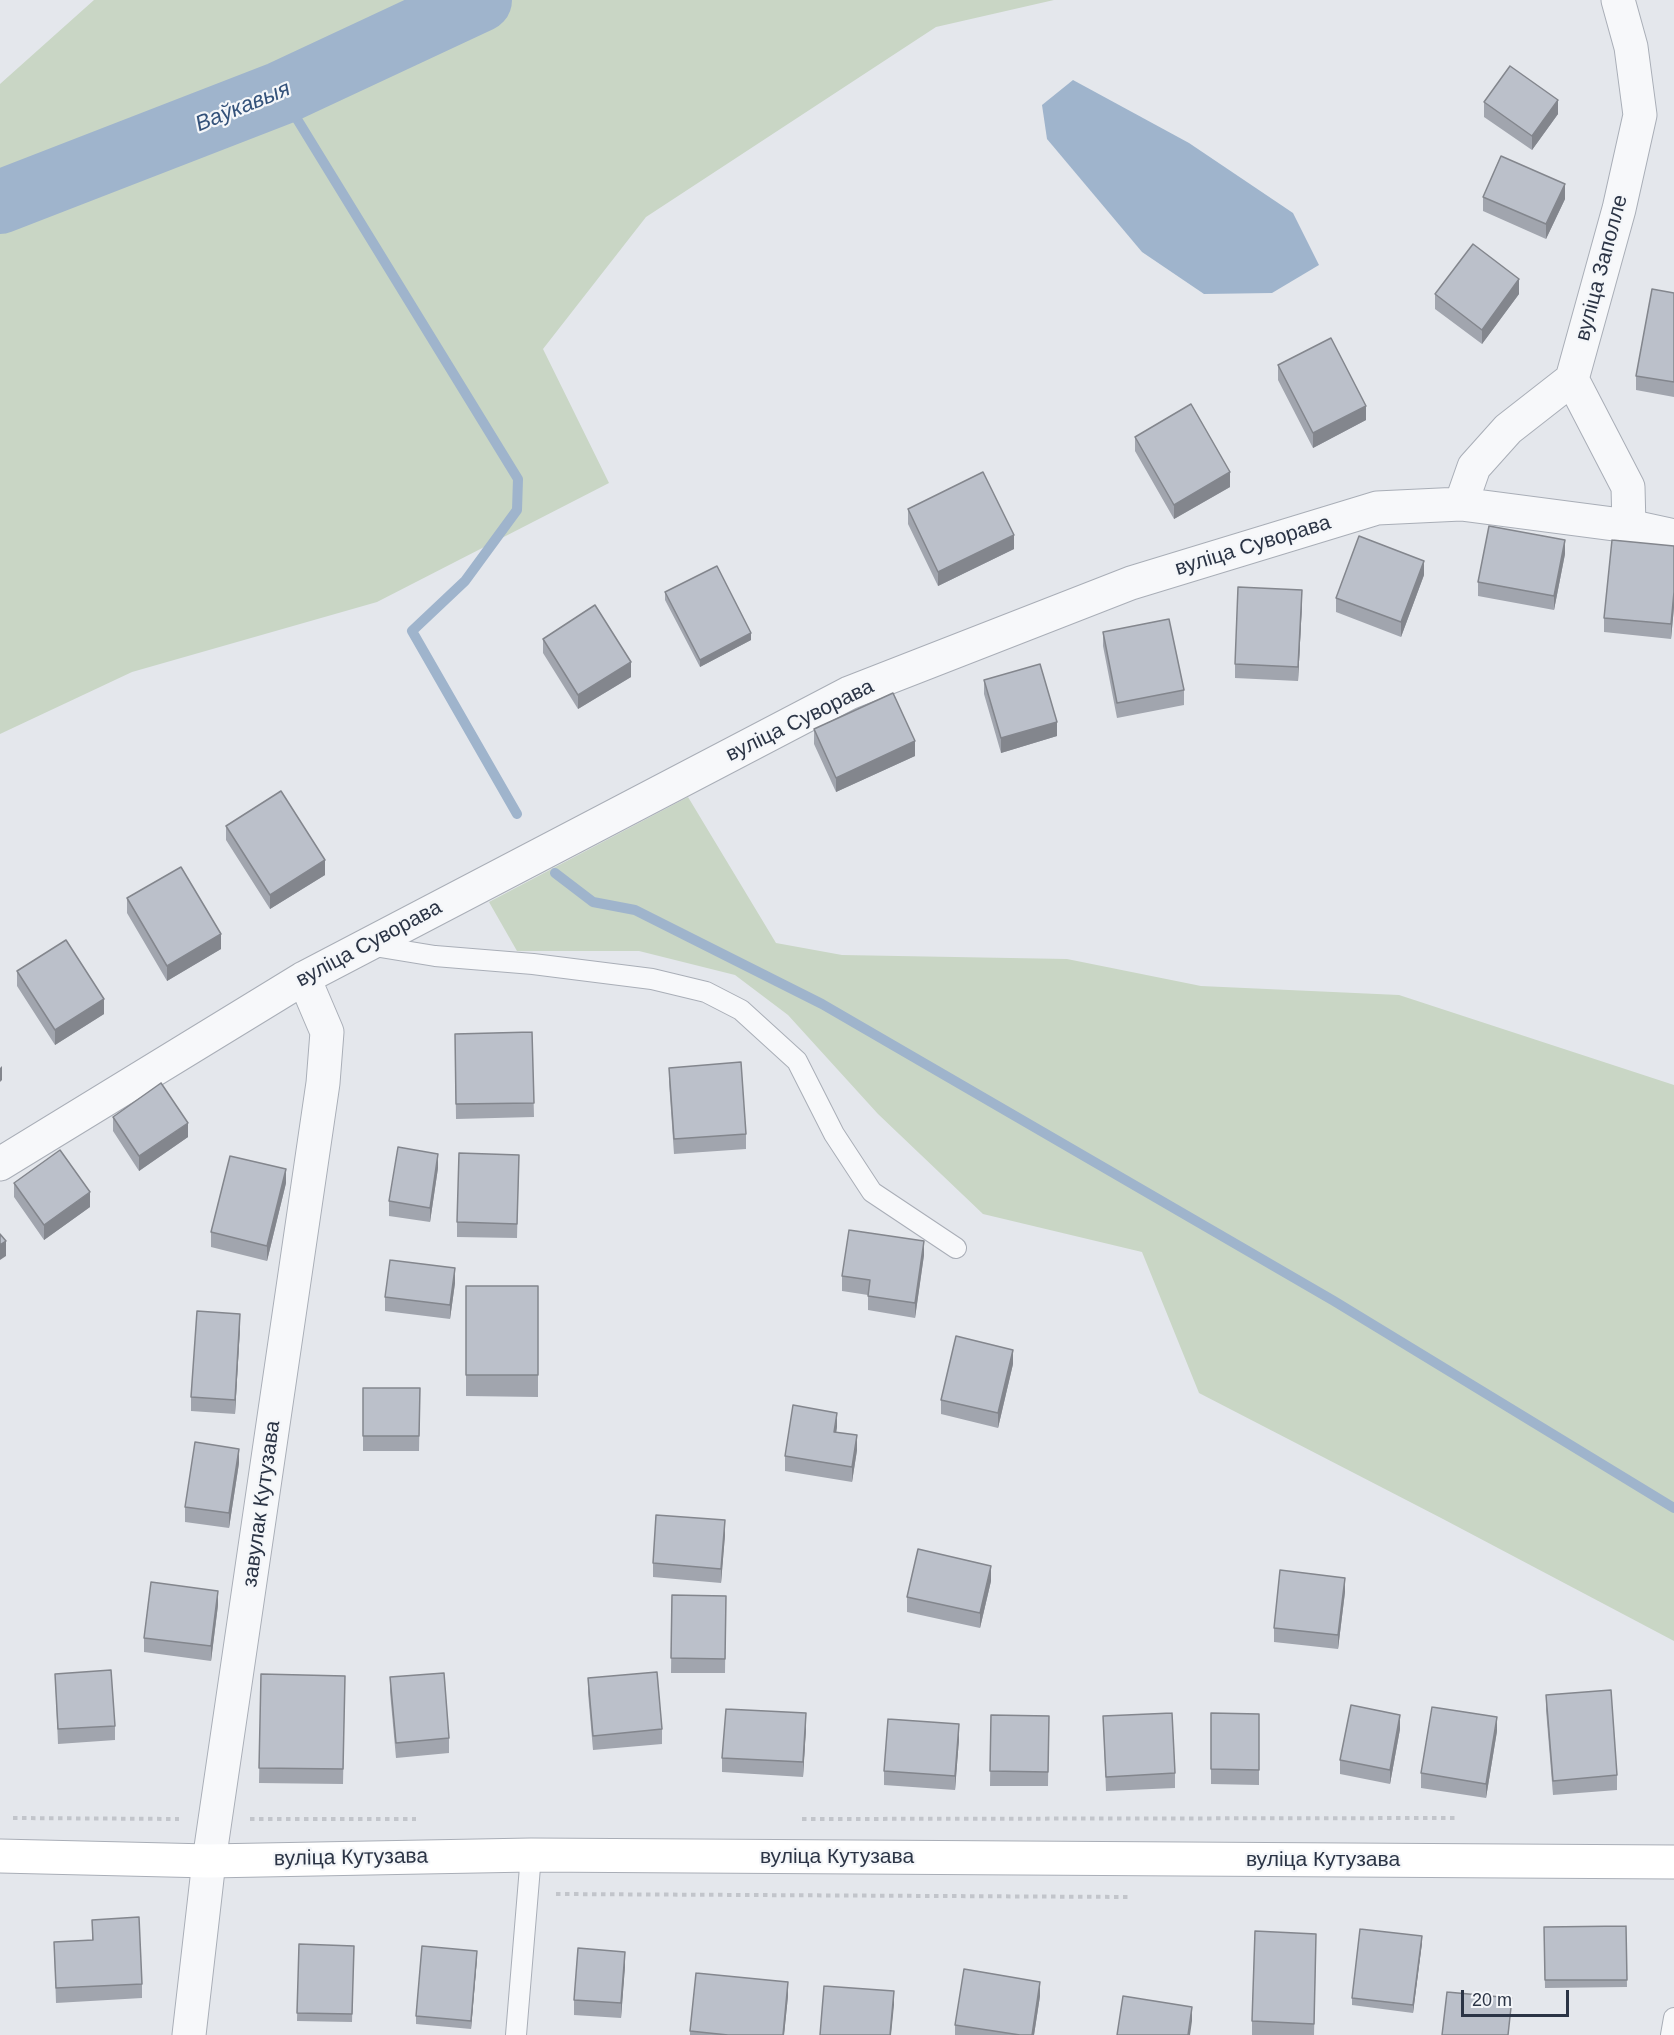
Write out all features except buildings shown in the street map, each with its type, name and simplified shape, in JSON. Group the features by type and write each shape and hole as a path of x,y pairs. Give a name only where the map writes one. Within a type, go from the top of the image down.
{"main road":[{"name":"вуліца Кутузава","path":"0,1856 209,1861 531,1855 1674,1862"}],"street":[{"name":"вуліца Заполле","path":"1572,379 1619,209 1640,115 1631,47 1618,0"},
{"path":"1461,504 1474,467 1508,429 1572,379 1628,487 1629,526"},
{"name":"вуліца Суворава","path":"0,1164 304,978 849,693 1120,587 1377,508 1461,504 1629,526 1674,536"},
{"name":"завулак Кутузава","path":"189,2035 209,1861 323,1083 327,1032 304,978"}],"lane":[{"path":"366,945 435,956 533,964 652,979 706,992 741,1010 797,1061 834,1134 872,1192 956,1248"},
{"path":"516,2035 531,1855"},
{"path":"1671,2035 1674,2018"}],"green space":[{"path":"94,0 1054,0 936,27 646,217 543,349 609,483 377,602 132,672 0,734 0,84"},
{"path":"688,797 776,943 842,955 1067,959 1201,986 1399,995 1674,1085 1674,1641 1199,1393 1142,1252 983,1214 878,1114 788,1015 735,975 639,951 517,951 489,902"}],"water":[{"path":"1073,80 1189,143 1293,213 1319,265 1272,293 1204,294 1142,252 1047,139 1042,105"}],"waterway":[{"name":"Ваўкавыя","path":"0,202 281,93 480,0"},
{"path":"281,93 518,479 517,510 465,581 412,631 517,814"},
{"path":"555,873 593,902 635,910 822,1004 1334,1301 1674,1508"}]}
